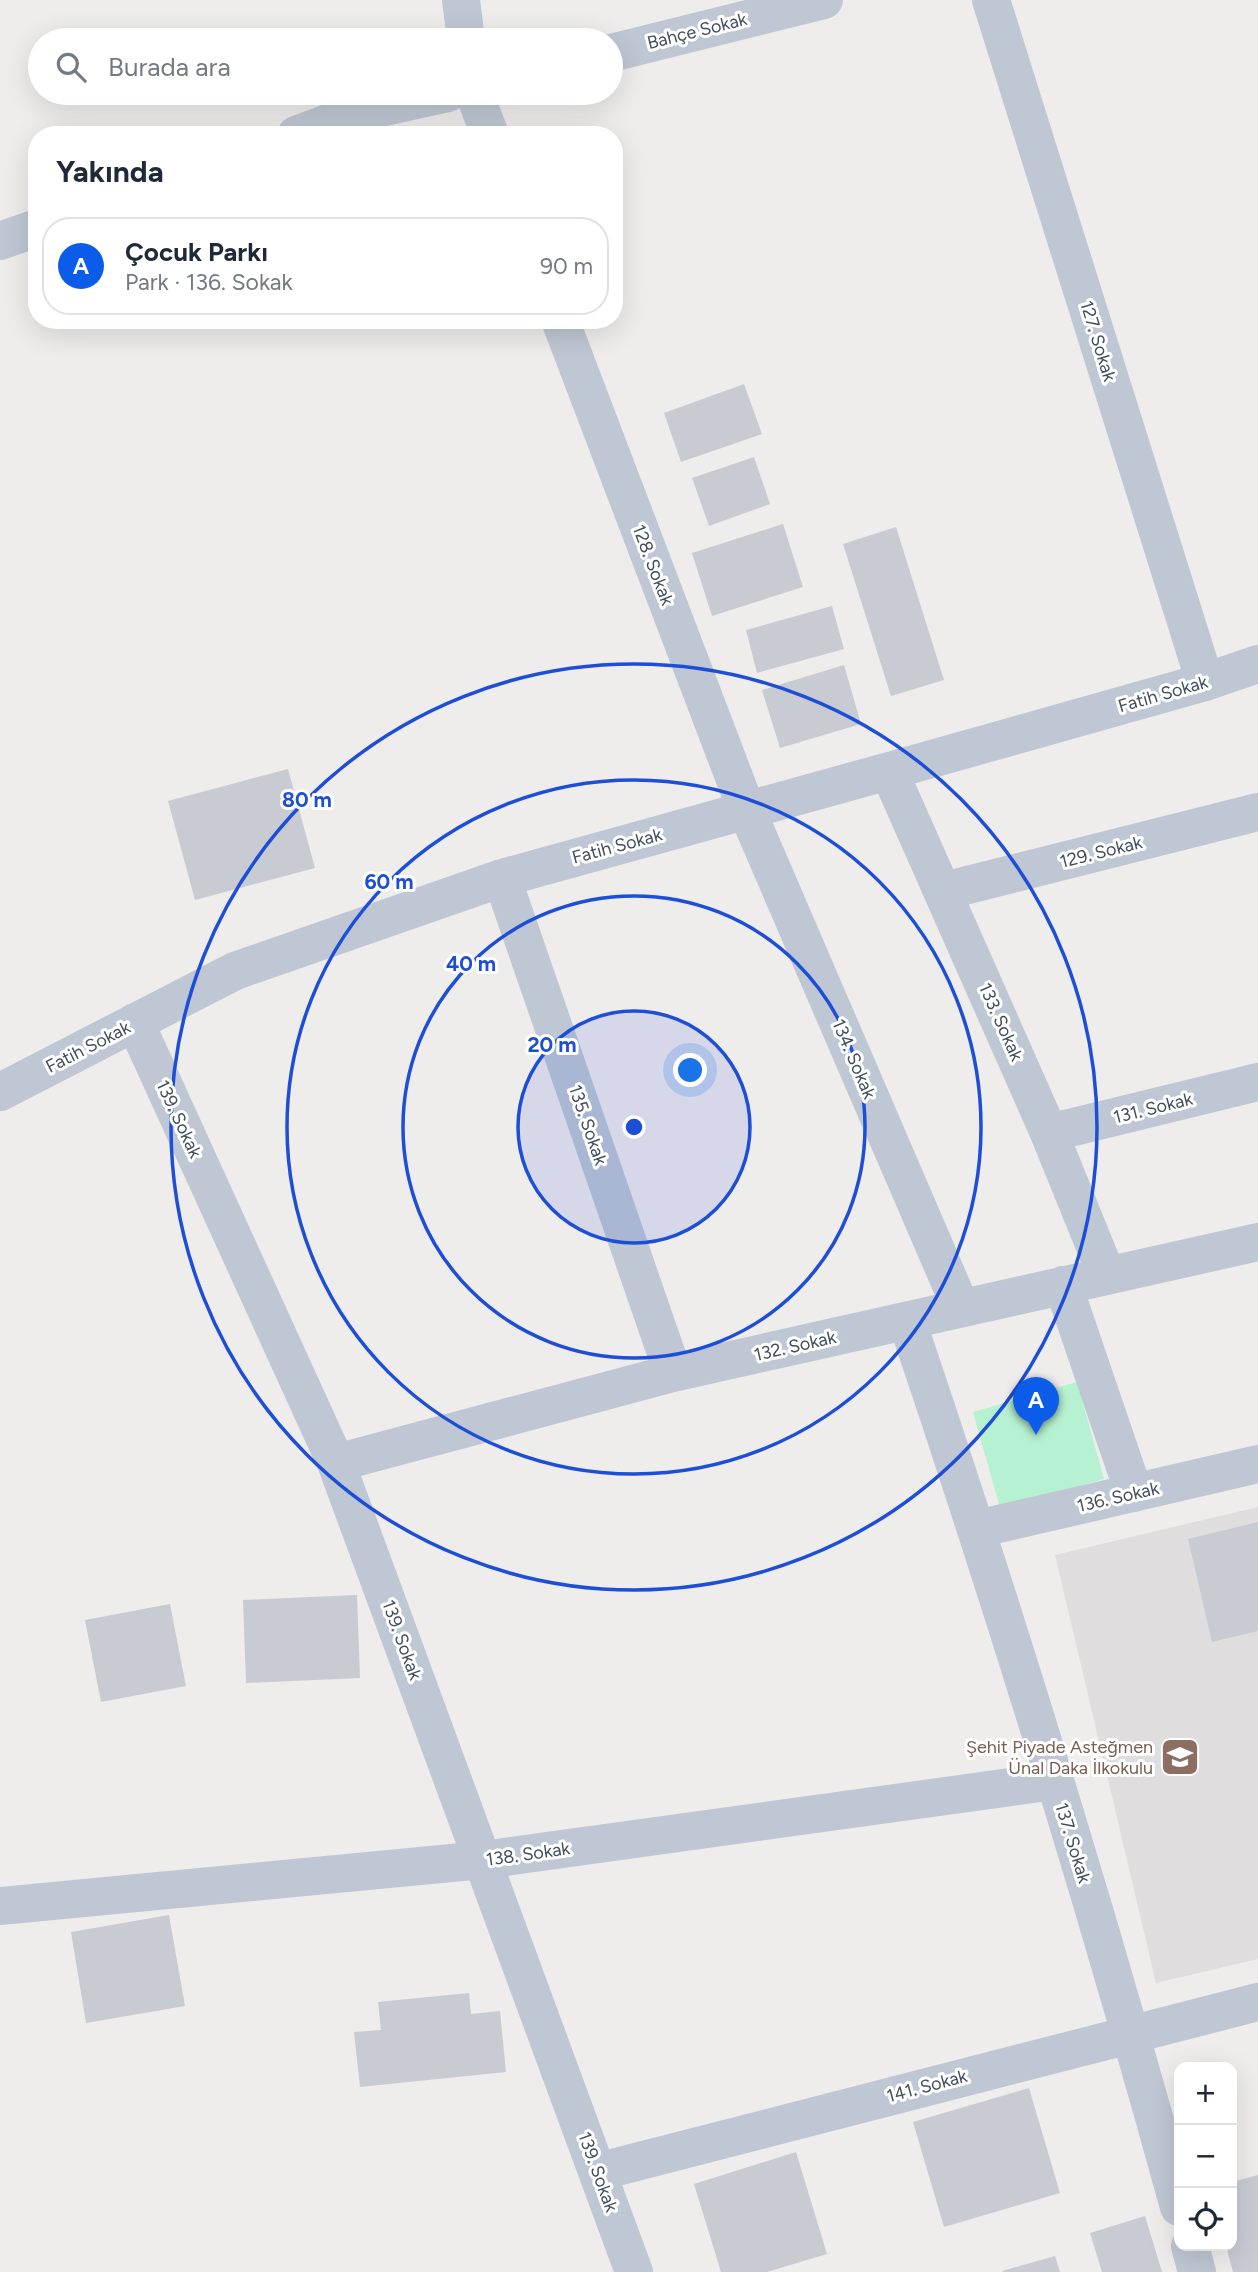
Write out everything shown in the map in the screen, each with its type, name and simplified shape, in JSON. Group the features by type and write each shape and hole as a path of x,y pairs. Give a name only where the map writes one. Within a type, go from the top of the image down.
{"street":[{"path":"461,0 464,28"},
{"name":"Bahçe Sokak","path":"623,49 824,0"},
{"name":"127. Sokak","path":"991,0 1205,682"},
{"path":"321,126 349,116 396,105"},
{"path":"479,105 487,126"},
{"path":"0,241 28,231"},
{"name":"128. Sokak","path":"563,329 747,811"},
{"name":"Fatih Sokak","path":"0,1093 235,971 502,878 1205,682 1258,664"},
{"name":"133. Sokak","path":"889,771 1049,1133 1107,1276"},
{"name":"134. Sokak","path":"747,811 961,1308"},
{"name":"129. Sokak","path":"944,891 1258,812"},
{"name":"135. Sokak","path":"502,878 673,1373"},
{"name":"139. Sokak","path":"135,1022 336,1463 634,2272"},
{"name":"131. Sokak","path":"1049,1133 1258,1082"},
{"name":"132. Sokak","path":"336,1463 673,1373 1258,1242"},
{"path":"1063,1285 1134,1493"},
{"name":"137. Sokak","path":"907,1321 977,1529 1131,2033 1174,2189"},
{"name":"136. Sokak","path":"977,1529 1258,1464"},
{"name":"138. Sokak","path":"0,1906 484,1860 1054,1781"},
{"name":"141. Sokak","path":"597,2172 1131,2033 1258,2003"},
{"path":"1191,2251 1197,2272"}],"shaded area":[{"name":"Şehit Piyade Asteğmen Ünal Daka İlkokulu","path":"1258,1507 1258,1959 1156,1983 1055,1555"}],"green space":[{"path":"1077,1382 1104,1479 1000,1508 973,1412"}],"building":[{"path":"744,384 762,434 681,462 664,413"},
{"path":"754,457 770,504 709,526 692,478"},
{"path":"783,524 803,587 712,616 692,553"},
{"path":"896,527 944,680 891,696 843,544"},
{"path":"832,606 844,649 757,673 746,630"},
{"path":"844,665 861,724 780,748 762,690"},
{"path":"288,769 315,868 195,900 168,801"},
{"path":"1258,1522 1258,1631 1212,1642 1188,1539"},
{"path":"357,1595 360,1678 246,1683 243,1600"},
{"path":"170,1604 186,1686 101,1702 85,1620"},
{"path":"169,1915 185,2006 86,2023 71,1932"},
{"path":"469,1993 471,2014 500,2011 506,2072 360,2087 354,2032 381,2030 378,2002"},
{"path":"1029,2088 1060,2193 944,2227 913,2122"},
{"path":"796,2152 827,2254 767,2272 721,2272 694,2184"},
{"path":"1258,2175 1258,2272 1233,2272 1227,2251 1237,2251 1237,2181"},
{"path":"1145,2216 1162,2272 1102,2272 1090,2233"},
{"path":"1055,2256 1060,2272 1002,2271"}],"place":[{"name":"Çocuk Parkı","path":"1036,1435"},
{"name":"Şehit Piyade Asteğmen Ünal Daka İlkokulu","path":"1180,1757"}]}
